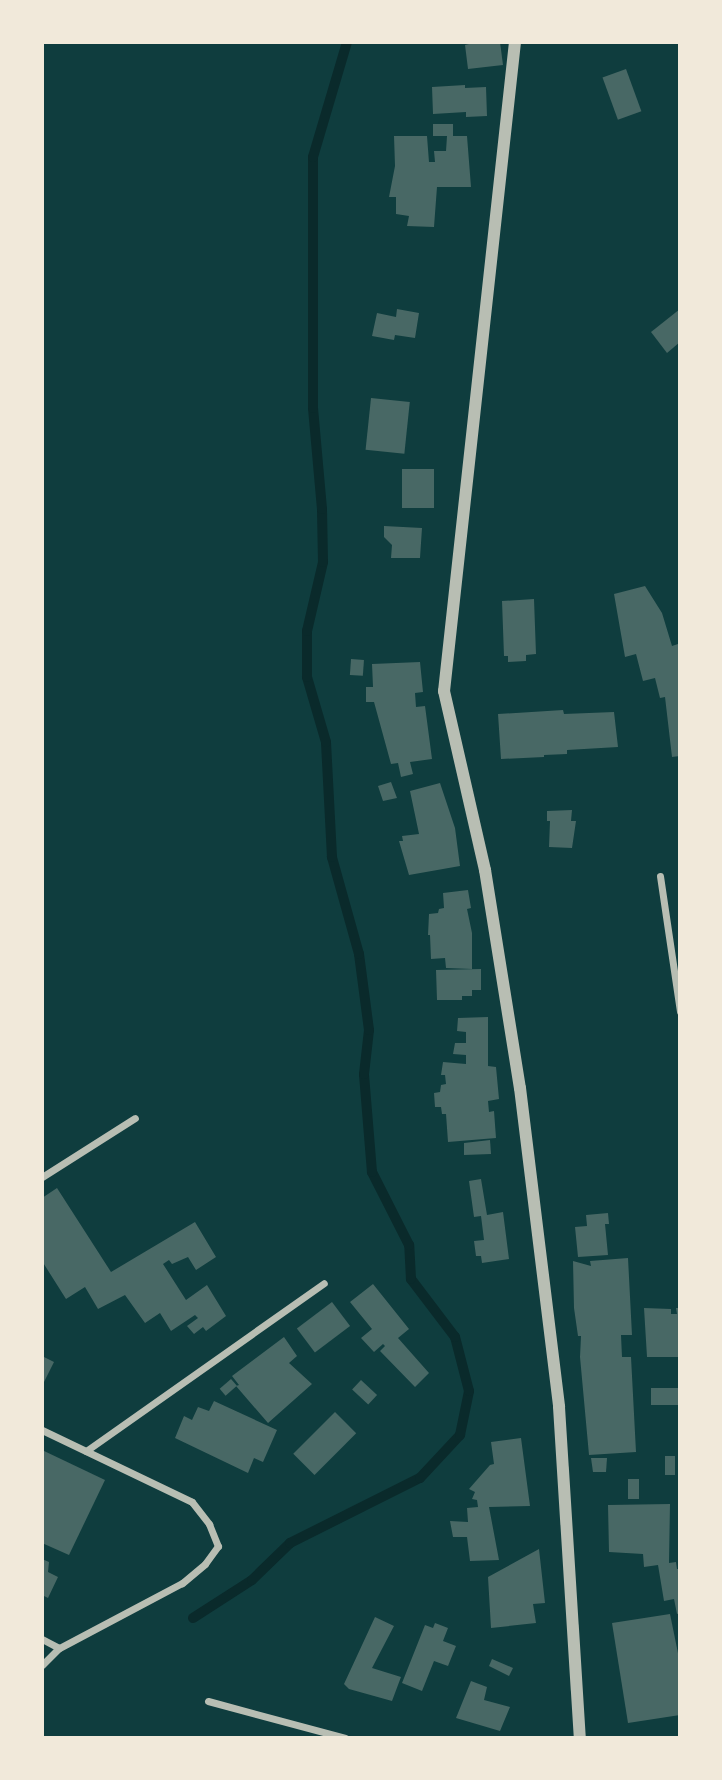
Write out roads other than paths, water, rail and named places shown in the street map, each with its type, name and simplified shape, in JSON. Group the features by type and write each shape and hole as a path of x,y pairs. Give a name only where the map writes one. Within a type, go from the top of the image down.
{"street":[{"path":"515,42 444,691 485,870 520,1088 559,1407 580,1738"},
{"path":"660,876 680,1012"},
{"path":"42,1177 135,1118"},
{"path":"86,1451 324,1283"},
{"path":"42,1430 192,1502 209,1524 218,1546 205,1564 182,1583 59,1648 42,1664"},
{"path":"42,1639 59,1648"},
{"path":"208,1700 345,1738"}],"waterway":[{"path":"193,1618 252,1580 290,1543 420,1478 460,1435 469,1391 455,1337 411,1279 409,1245 372,1172 364,1074 369,1030 359,954 332,857 326,742 307,677 307,631 323,562 322,509 313,408 313,157 347,42"}]}
